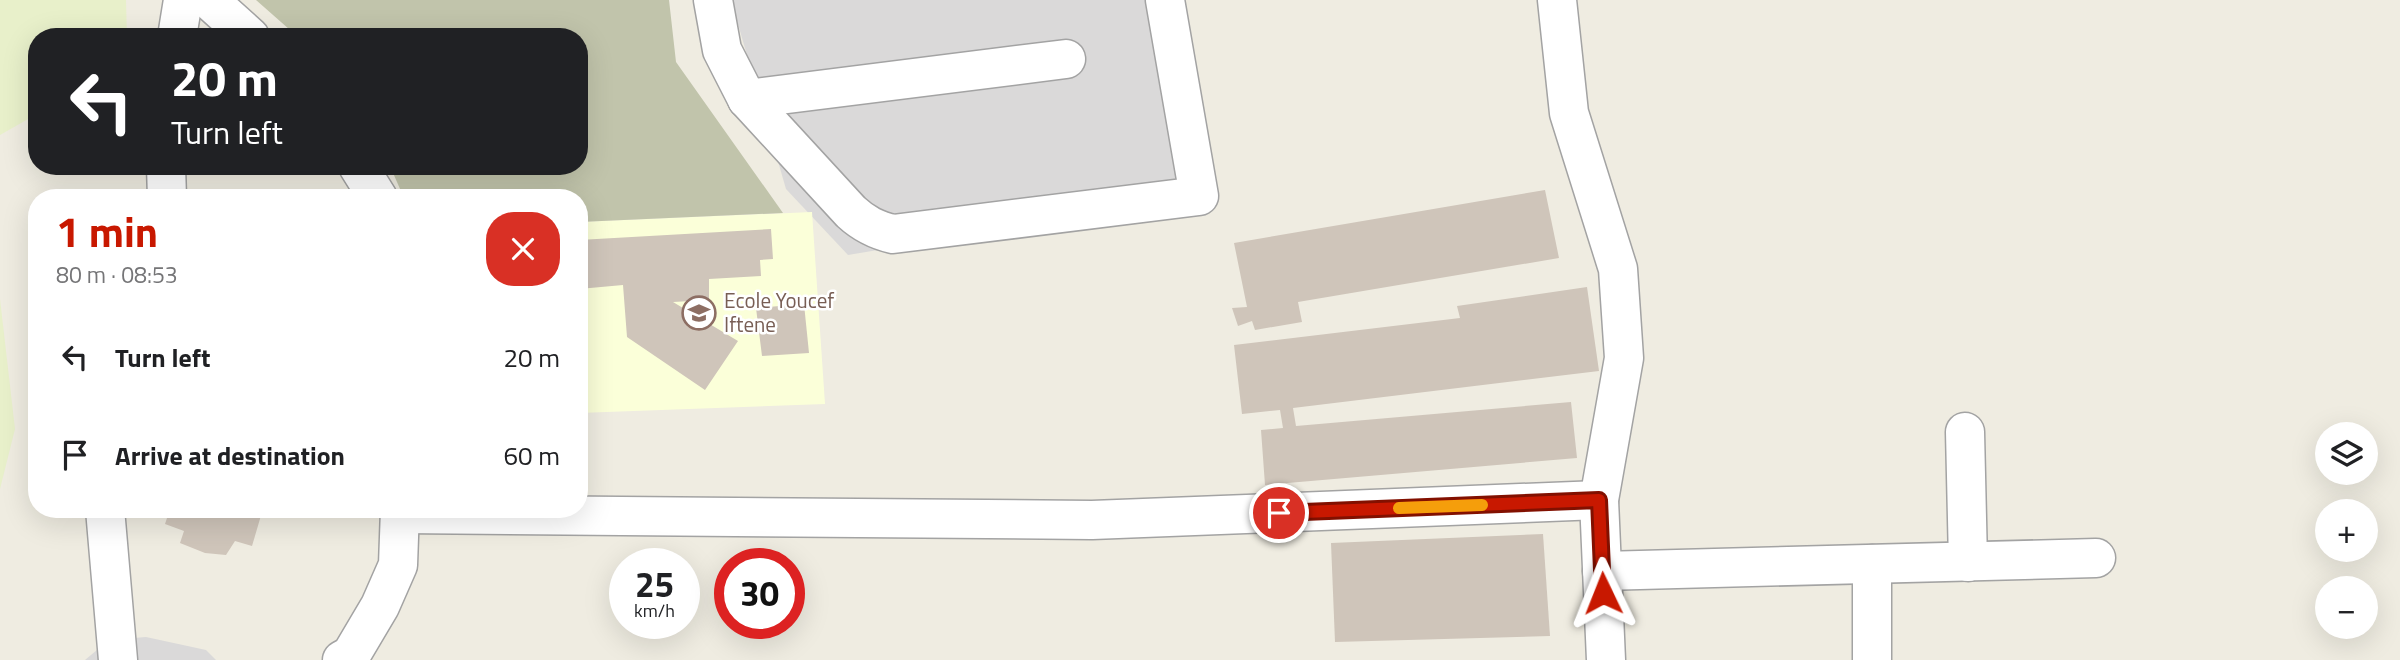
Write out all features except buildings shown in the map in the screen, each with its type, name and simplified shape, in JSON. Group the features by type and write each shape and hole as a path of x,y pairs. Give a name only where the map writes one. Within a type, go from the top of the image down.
{"street":[{"path":"178,28 183,0"},
{"path":"209,0 240,28"},
{"path":"713,0 722,50 747,99 851,212 863,223 893,234 1199,196 1166,0"},
{"path":"1557,0 1569,113 1618,270 1624,358 1599,500 1606,660"},
{"path":"747,99 1066,59"},
{"path":"1965,432 1968,562"},
{"path":"588,514 1092,520 1599,500"},
{"path":"106,518 118,660"},
{"path":"342,660 351,655 380,606 398,565 400,518"},
{"path":"1602,571 2096,558"},
{"path":"1872,564 1872,660"},
{"path":"380,606 382,660"}],"shaded area":[{"path":"0,0 126,0 127,28 28,28 28,119 0,135"},
{"path":"256,0 669,0 676,62 783,213 588,222 588,189 400,189 394,175 588,175 588,28 288,28"},
{"path":"731,0 1160,0 1199,196 848,255 786,189"},
{"name":"Ecole Youcef Iftene","path":"812,212 825,404 588,413 588,222"},
{"path":"0,299 15,429 0,489"},
{"path":"146,637 206,650 216,660 85,660 109,640"}],"slow traffic":[{"path":"1399,508 1482,505"}],"place":[{"name":"Ecole Youcef Iftene","path":"699,313"}],"route":[{"path":"1279,513 1599,500 1603,593"}]}
